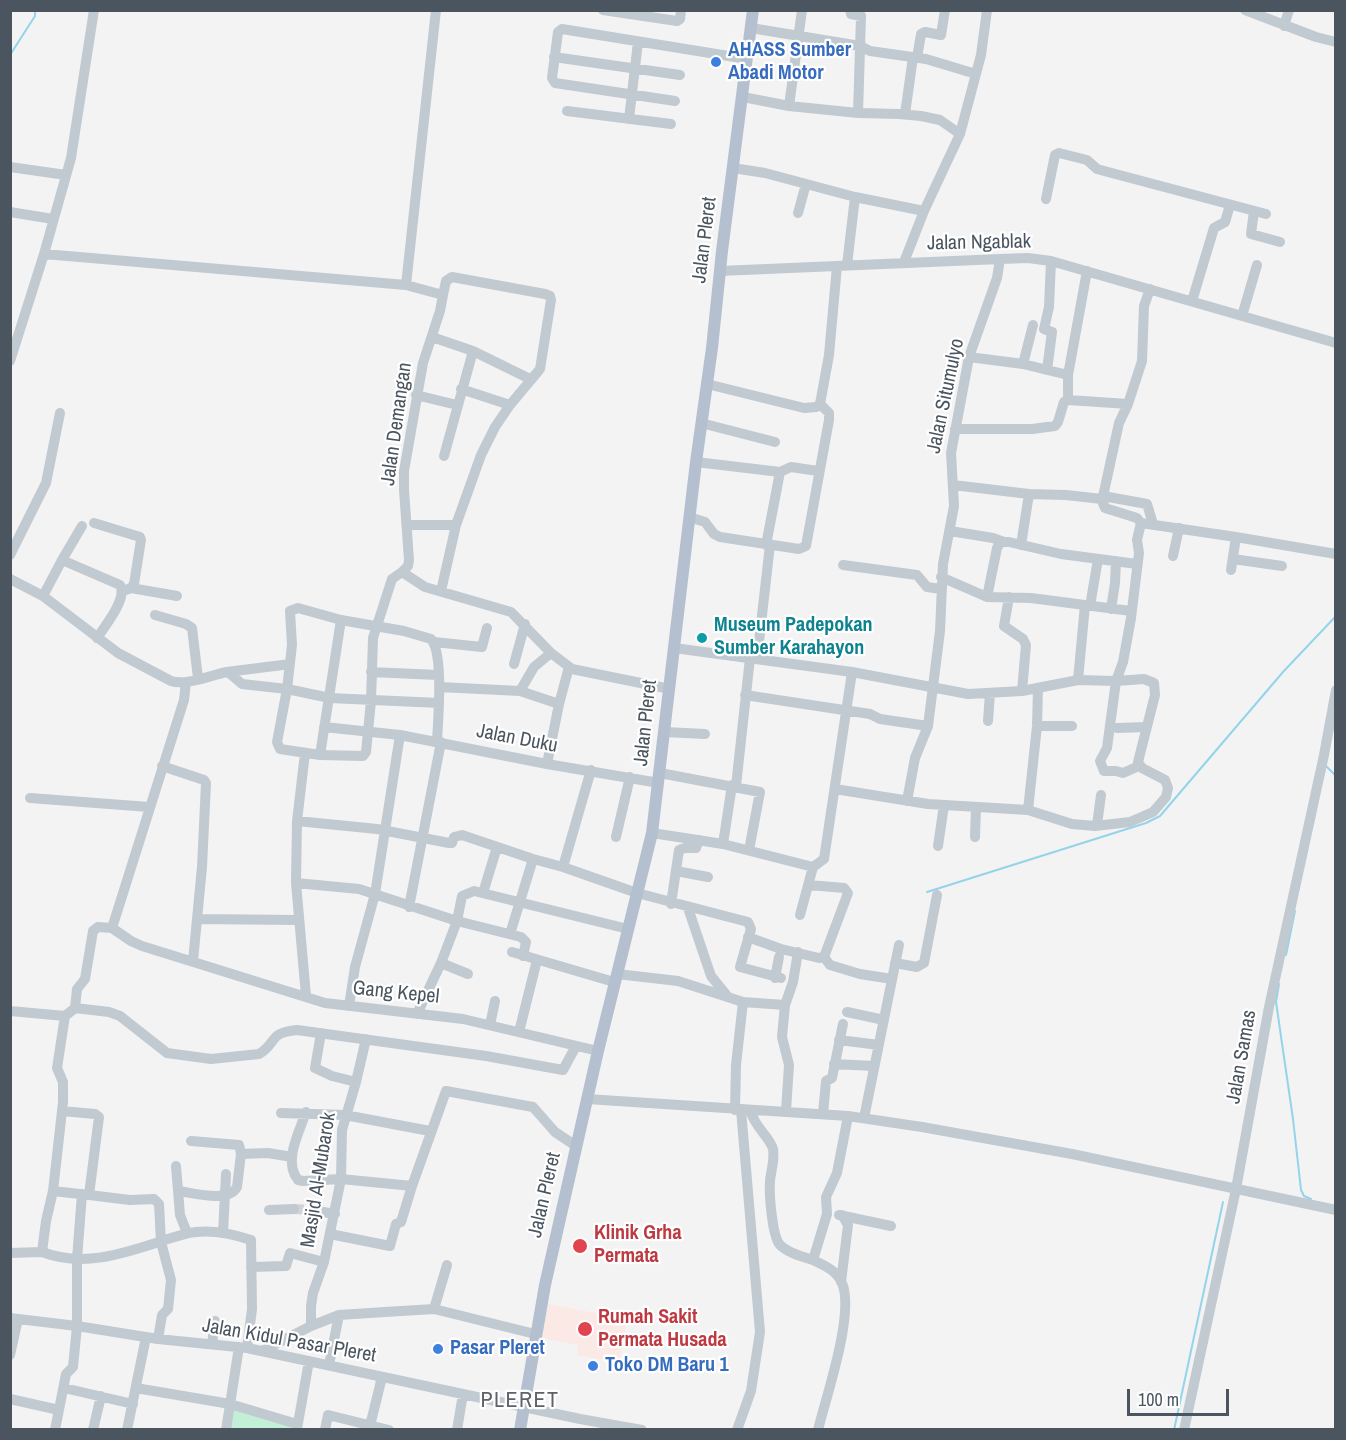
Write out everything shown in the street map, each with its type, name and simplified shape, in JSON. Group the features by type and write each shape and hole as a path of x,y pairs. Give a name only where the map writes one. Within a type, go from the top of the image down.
{"main road":[{"name":"Jalan Pleret","path":"520,1430 535,1334 576,1146 652,833 720,271 747,97 747,59 754,28 753,10"}],"street":[{"path":"10,361 71,158 94,10"},
{"path":"406,285 436,10"},
{"path":"603,10 677,21 680,19 681,10"},
{"path":"789,106 802,10"},
{"path":"850,10 851,14 865,16 860,46 858,113"},
{"path":"905,114 921,34 925,32 940,35 945,10"},
{"path":"904,262 924,211 960,134 976,74 987,10"},
{"path":"1245,10 1284,26 1335,42"},
{"path":"1284,26 1289,10"},
{"path":"754,28 860,46 870,51 915,57 976,74"},
{"path":"675,101 555,83 552,78 558,32 562,29 747,59"},
{"path":"629,119 638,42"},
{"path":"555,57 680,75"},
{"path":"747,97 789,106 858,113 905,114 940,120 960,134"},
{"path":"567,111 671,124"},
{"path":"1046,199 1055,155 1059,153 1087,160 1097,169 1266,214"},
{"path":"10,167 66,175"},
{"path":"736,168 924,211"},
{"path":"798,213 806,184"},
{"path":"707,384 804,408 816,407 820,404 855,197"},
{"path":"1192,302 1214,228 1225,222 1230,205"},
{"path":"1254,211 1251,234 1280,242"},
{"path":"10,212 53,219"},
{"path":"44,254 406,285 443,295 446,281 452,277 550,296 539,372 530,379 510,405 495,427 481,455 456,525 441,591"},
{"name":"Jalan Ngablak","path":"720,271 1022,258 1051,261 1335,344"},
{"name":"Jalan Situmulyo","path":"907,801 915,758 928,726 933,687 940,631 941,577 954,506 950,458 969,357 997,278 1000,259"},
{"path":"1047,370 1052,332 1044,329 1049,307 1051,261"},
{"path":"1242,316 1257,265"},
{"path":"1068,400 1068,375 1087,271"},
{"path":"1150,289 1144,306 1142,361 1112,446 1102,498 1105,508 1137,518 1141,523 1335,554"},
{"name":"Jalan Demangan","path":"369,732 372,650 376,626 392,579 407,568 409,563 404,471 424,357 440,311 443,295"},
{"path":"1023,363 1033,325"},
{"path":"432,337 473,351 530,379"},
{"path":"444,456 473,351"},
{"path":"969,357 1023,363 1068,375"},
{"path":"461,389 510,405"},
{"path":"416,395 457,405"},
{"path":"955,429 1032,429 1055,426 1064,402 1068,400 1128,404"},
{"path":"689,517 705,522 714,534 720,537 803,548 808,542 818,471 829,420 829,413 820,404"},
{"path":"10,555 46,483 60,413"},
{"path":"701,423 775,442"},
{"path":"696,462 780,472 790,468 818,471"},
{"path":"723,844 734,786 745,695 753,658 780,472"},
{"path":"953,485 1147,504 1153,524"},
{"path":"1021,545 1029,494"},
{"path":"94,523 140,537 141,540 136,559 135,581 127,589 97,638"},
{"path":"1139,766 1123,773 1103,771 1100,760 1107,748 1116,681 1123,662 1139,554 1137,540 1141,523"},
{"path":"408,525 456,525"},
{"path":"43,596 82,526"},
{"path":"1173,556 1179,528"},
{"path":"950,531 993,538 1061,554 1137,564"},
{"path":"1236,537 1232,564 1282,566"},
{"path":"987,597 997,548 1001,542 1004,542"},
{"path":"1078,680 1087,606 1098,559"},
{"path":"62,560 127,589 177,596"},
{"path":"1111,609 1116,561"},
{"path":"843,565 917,575 927,587 941,589"},
{"path":"402,572 420,585 507,610 525,624 551,653 568,667 585,673 670,688"},
{"path":"941,577 987,597 1009,597 1131,611"},
{"path":"10,579 43,596 118,653 177,683 228,672 290,664"},
{"path":"1009,597 1004,626 1023,639 1026,645 1022,691"},
{"path":"369,732 366,752 363,756 320,755 280,749 277,744 290,664 292,639 290,614 292,609 306,609 341,620 427,636 434,642 437,651 439,681 439,742 409,907"},
{"path":"155,615 192,628 198,678"},
{"path":"320,755 341,620"},
{"path":"514,664 525,624"},
{"path":"434,642 482,647 488,628"},
{"path":"674,648 852,672 968,693 1022,691 1078,680 1144,679 1154,683 1155,695 1137,759 1139,766 1168,783 1166,797 1159,806 1145,816 1130,822 1097,825 1072,824 1028,810 907,801 834,789"},
{"path":"520,691 534,667 551,653"},
{"path":"547,764 568,667"},
{"path":"228,672 242,684 287,689 330,698 439,703"},
{"path":"371,672 520,691 559,704"},
{"path":"800,915 813,867 824,859 852,672"},
{"path":"42,1252 62,1111 63,1082 62,1075 57,1068 66,1016 75,1008 77,989 85,979 93,931 98,927 112,928 184,700 186,682"},
{"path":"1028,810 1037,726 1038,688"},
{"name":"Jalan Samas","path":"1186,1429 1236,1189 1269,1007 1324,755 1335,690"},
{"path":"988,721 990,693"},
{"path":"745,695 874,715 880,719 928,726"},
{"path":"1037,726 1072,726"},
{"name":"Jalan Duku","path":"324,727 400,735 547,764 630,777 734,786 760,792 749,850"},
{"path":"1118,728 1146,727"},
{"path":"666,732 705,734"},
{"path":"349,1006 355,967 375,894 400,735"},
{"path":"305,753 297,821 296,883 306,996"},
{"path":"162,766 204,780 206,783 205,824 193,961"},
{"path":"563,867 591,770"},
{"path":"616,837 630,777"},
{"path":"1097,825 1101,795"},
{"path":"30,798 149,807"},
{"path":"938,846 944,805"},
{"path":"975,837 976,807"},
{"path":"297,821 385,831 449,843 452,843 454,837 462,835 563,867 637,894 748,922 751,928 740,967 778,978 779,957"},
{"path":"652,833 723,844 813,867"},
{"path":"671,904 679,850 696,848 699,840"},
{"path":"483,893 497,847"},
{"path":"510,934 533,859"},
{"path":"676,871 708,877"},
{"path":"296,883 358,889 409,907 510,934 526,942 518,954 537,960 615,978 673,980 743,1002 785,1005"},
{"path":"809,885 844,888 848,893 824,957"},
{"path":"417,1014 441,963 457,921 463,894 474,891 628,929"},
{"path":"895,963 917,967 924,963 937,895"},
{"path":"688,908 711,976 730,998"},
{"path":"198,919 298,920"},
{"name":"Gang Kepel","path":"112,928 136,944 325,1003 463,1018 598,1051"},
{"path":"748,937 781,949 819,958 824,957"},
{"path":"864,1118 899,945"},
{"path":"786,1111 789,1065 782,1036 785,1005 793,982 798,952"},
{"path":"824,957 830,965 860,974 892,979"},
{"path":"519,1032 537,960"},
{"path":"441,963 468,974"},
{"path":"490,1025 495,1001"},
{"path":"737,1430 751,1391 760,1332 742,1110 736,1065 743,1002"},
{"path":"75,1008 109,1012 120,1016 167,1053 211,1059 259,1054 266,1050 275,1036 289,1031 321,1033 486,1056 563,1070 576,1046"},
{"path":"10,1011 66,1016"},
{"path":"847,1012 884,1020"},
{"path":"823,1114 826,1081 832,1078 843,1024"},
{"path":"321,1033 315,1068 332,1076 356,1082"},
{"name":"Masjid Al-Mubarok","path":"311,1326 313,1293 324,1262 341,1179 342,1130 366,1039"},
{"path":"839,1040 879,1044"},
{"path":"834,1064 874,1066"},
{"path":"330,1234 390,1246 396,1224 401,1222 430,1131 444,1093 447,1091 533,1107 555,1132 576,1146"},
{"path":"587,1099 848,1116 945,1130 1060,1151 1335,1210"},
{"path":"742,1110 771,1144 774,1152 769,1189 776,1236 780,1245 833,1271 842,1282"},
{"path":"55,1430 66,1374 73,1367 77,1326 77,1259 85,1194 99,1118 95,1114 62,1111"},
{"path":"306,1112 292,1157 292,1170 298,1180 341,1179 412,1186"},
{"path":"281,1113 345,1115 430,1131"},
{"path":"813,1260 827,1214 826,1197 837,1173 848,1116"},
{"path":"178,1191 225,1196 235,1191 237,1187 241,1154 238,1144 191,1141"},
{"path":"241,1154 268,1153 292,1157"},
{"path":"177,1166 180,1215 187,1233"},
{"path":"223,1233 226,1174"},
{"path":"52,1191 130,1200 157,1200 161,1242 171,1280 168,1310 162,1315 158,1339"},
{"path":"269,1210 294,1209"},
{"path":"312,1210 335,1214"},
{"path":"827,1214 891,1226"},
{"path":"818,1430 843,1332 842,1282 848,1224 842,1215"},
{"path":"10,1253 42,1252 77,1259 116,1256 187,1233 197,1232 223,1233 251,1240 252,1309 226,1430"},
{"path":"252,1267 286,1266 290,1253 324,1262"},
{"path":"434,1309 447,1265"},
{"path":"262,1351 311,1326 339,1315 434,1309 535,1334"},
{"path":"329,1365 339,1315"},
{"path":"10,1355 14,1319"},
{"name":"Jalan Kidul Pasar Pleret","path":"14,1319 158,1339 243,1347 642,1430"},
{"path":"212,1344 215,1321"},
{"path":"127,1430 146,1337"},
{"path":"136,1388 230,1404 297,1427 309,1361"},
{"path":"370,1427 382,1377"},
{"path":"64,1388 132,1404"},
{"path":"457,1430 463,1394"},
{"path":"93,1430 101,1396"},
{"path":"10,1399 59,1410"},
{"path":"326,1430 327,1415 389,1430"}],"shaded area":[{"name":"Rumah Sakit Permata Husada","path":"548,1304 627,1319 619,1363 577,1355 578,1345 542,1338"}],"green space":[{"path":"234,1409 293,1427 292,1430 230,1430"}],"waterway":[{"path":"10,55 35,16 35,10"},
{"path":"927,892 1146,823 1160,816 1283,672 1336,616"},
{"path":"1325,765 1336,776"},
{"path":"1286,955 1295,911"},
{"path":"1279,984 1276,1002 1301,1190 1304,1196 1311,1199"},
{"path":"1174,1430 1223,1202"}],"tunnel":[{"path":"294,1209 312,1210"}],"place":[{"name":"AHASS Sumber Abadi Motor","path":"716,62"},
{"name":"Museum Padepokan Sumber Karahayon","path":"702,638"},
{"name":"Klinik Grha Permata","path":"580,1246"},
{"name":"Rumah Sakit Permata Husada","path":"585,1329"},
{"name":"Pasar Pleret","path":"438,1349"},
{"name":"Toko DM Baru 1","path":"593,1366"}],"district":[{"name":"PLERET","path":"520,1401"}]}
